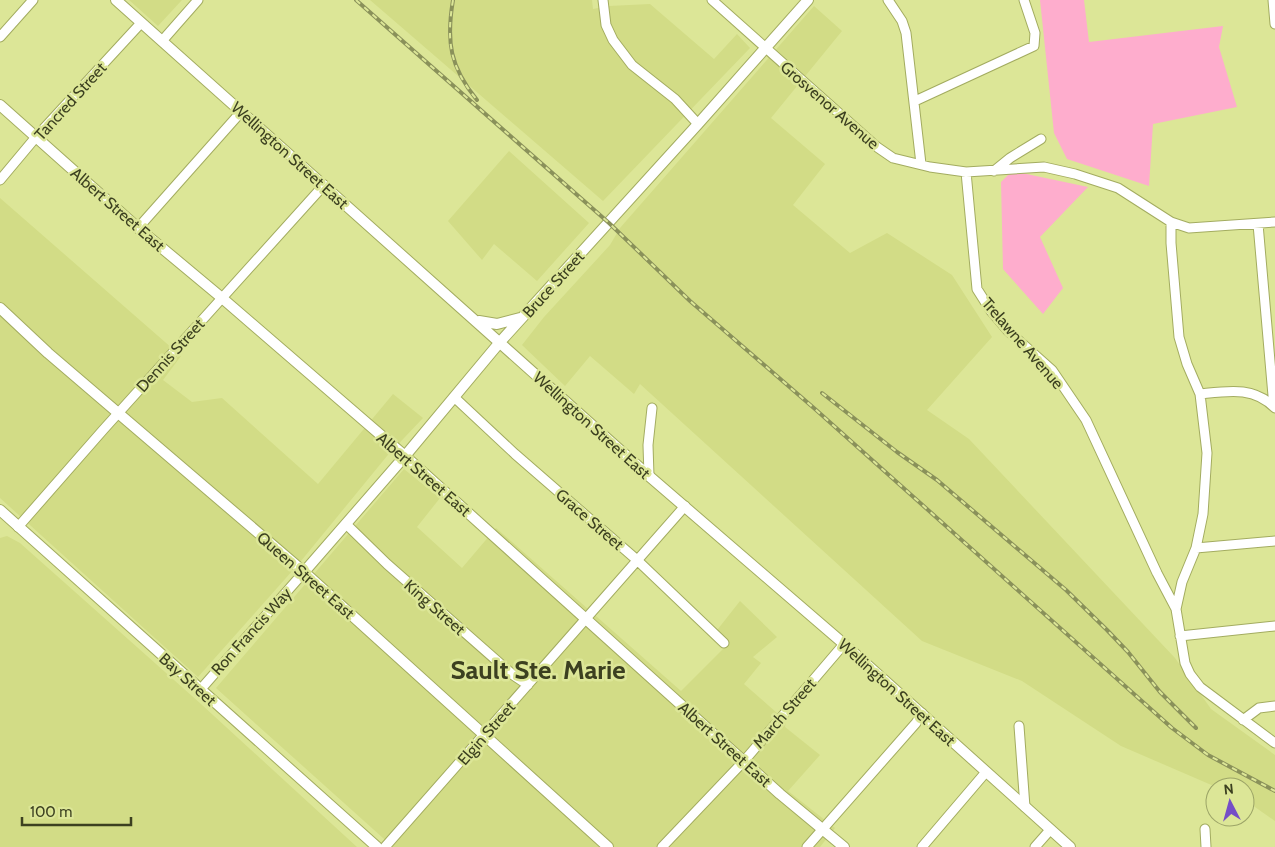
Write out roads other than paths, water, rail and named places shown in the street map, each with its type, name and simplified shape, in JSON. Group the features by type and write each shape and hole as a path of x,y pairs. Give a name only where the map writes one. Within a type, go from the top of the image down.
{"main road":[{"name":"Wellington Street East","path":"116,0 649,476 844,644 1070,847"},
{"name":"Bruce Street","path":"304,572 405,456 500,342 808,0"},
{"name":"Albert Street East","path":"0,105 138,228 405,456 780,794 844,847"},
{"name":"Queen Street East","path":"0,308 48,353 304,572 608,847"},
{"path":"476,320 497,324 524,316"},
{"name":"Bay Street","path":"0,510 377,847"}],"street":[{"path":"0,37 33,0"},
{"path":"162,41 198,0"},
{"path":"603,0 606,25 612,40 632,65 675,99 698,124"},
{"name":"Grosvenor Avenue","path":"712,0 877,147 893,158 966,172 1044,167 1075,174 1118,188 1171,222 1189,228 1275,222"},
{"path":"888,0 902,21 906,32 921,164"},
{"path":"915,101 1034,46 1035,33 1024,0"},
{"path":"1273,0 1275,24"},
{"name":"Tancred Street","path":"0,180 36,137 141,23"},
{"path":"138,228 241,112"},
{"path":"994,171 1010,158 1041,139"},
{"name":"Trelawne Avenue","path":"966,172 977,289 991,311 1008,331 1052,370 1086,420 1157,573 1176,609"},
{"name":"Dennis Street","path":"18,527 324,185"},
{"path":"1171,222 1179,337 1187,364 1200,394 1207,453 1203,514 1196,548 1182,582 1176,609 1185,663 1190,674 1200,687 1275,743"},
{"path":"1258,224 1275,408"},
{"path":"1200,394 1223,391 1247,391 1264,398 1275,408"},
{"name":"Grace Street","path":"454,397 515,454 638,560 724,643"},
{"path":"649,476 648,445 652,408"},
{"name":"Elgin Street","path":"385,847 685,506"},
{"name":"King Street","path":"346,524 387,564 513,676 528,685"},
{"path":"1196,548 1275,541"},
{"name":"Ron Francis Way","path":"200,690 304,572"},
{"path":"1180,636 1275,626"},
{"name":"March Street","path":"662,847 744,761 844,644"},
{"path":"1243,720 1260,708 1275,706"},
{"path":"808,847 916,723 922,713"},
{"path":"1018,726 1025,807"},
{"path":"922,847 986,772"},
{"path":"1205,829 1206,847"},
{"path":"1035,847 1050,830"}],"railway":[{"path":"356,0 609,223 690,301 815,409 1172,728 1208,755 1275,791"},
{"path":"453,0 450,29 452,53 461,76 477,100"},
{"path":"822,393 897,452 937,480 1066,590 1128,652 1160,692 1196,728"}],"district":[{"name":"Sault Ste. Marie","path":"538,670"}]}
